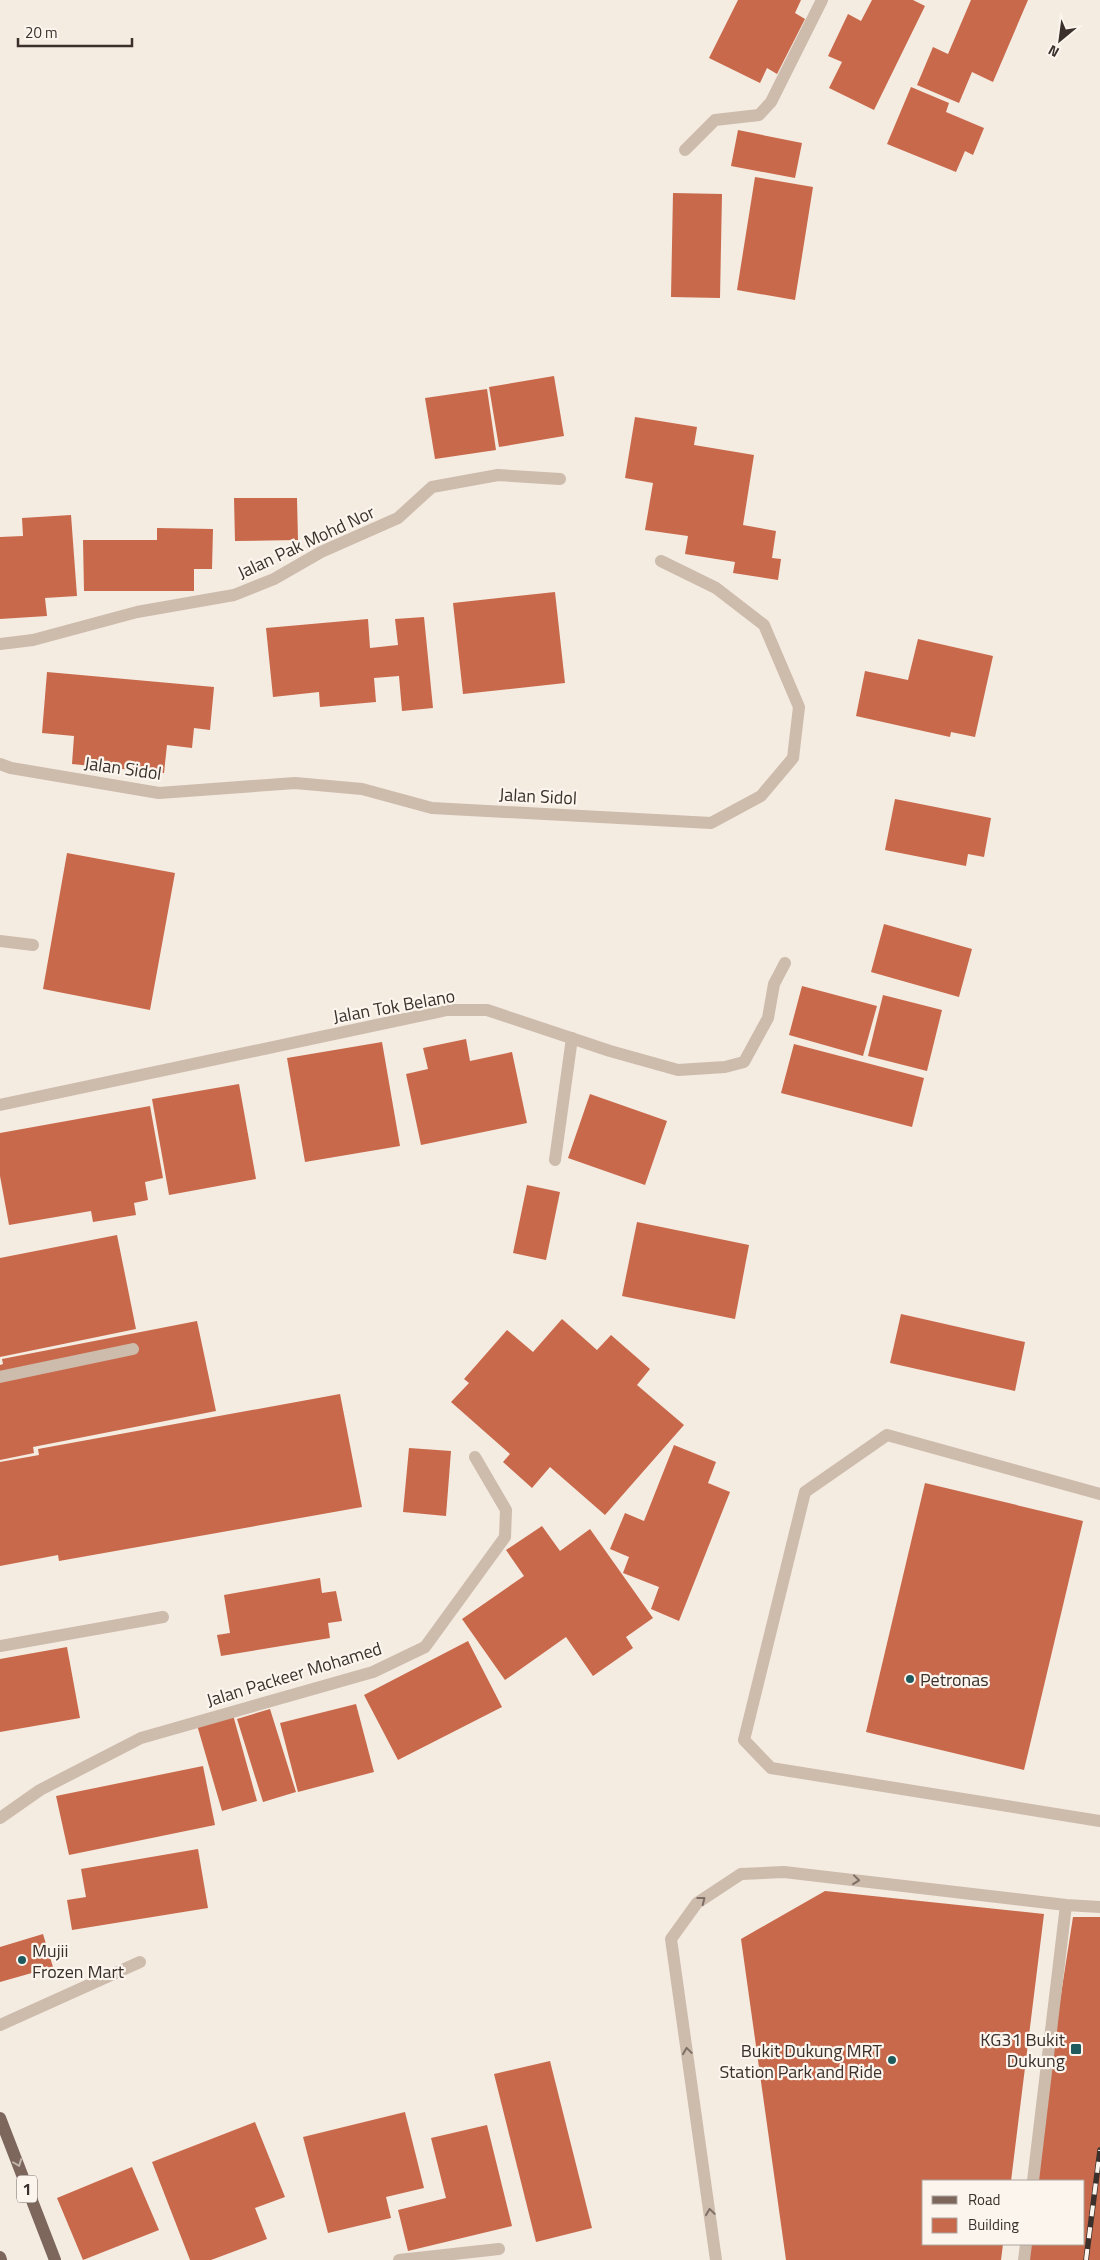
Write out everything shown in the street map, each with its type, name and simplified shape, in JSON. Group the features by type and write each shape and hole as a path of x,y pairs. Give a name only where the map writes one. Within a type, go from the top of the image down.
{"main road":[{"name":"1","path":"0,2118 55,2260"}],"street":[{"path":"685,150 715,120 758,115 771,102 822,0"},
{"name":"Jalan Pak Mohd Nor","path":"0,644 33,640 137,612 234,595 274,579 321,552 398,518 432,487 498,475 560,479"},
{"name":"Jalan Sidol","path":"0,764 11,768 159,793 295,783 362,789 432,808 711,823 761,796 792,758 799,707 764,625 716,588 661,561"},
{"path":"0,941 34,944"},
{"name":"Jalan Tok Belano","path":"0,1105 447,1010 487,1010 678,1070 725,1068 744,1062 768,1018 774,984 785,963"},
{"path":"555,1160 572,1038"},
{"path":"0,1377 132,1349"},
{"path":"1100,1494 887,1435 805,1492 744,1740 771,1768 1100,1821"},
{"name":"Jalan Packeer Mohamed","path":"0,1818 40,1790 141,1738 373,1672 425,1648 505,1537 506,1510 476,1457"},
{"path":"0,1646 163,1617"},
{"path":"716,2260 671,1939 697,1902 741,1874 784,1872 1100,1907"},
{"path":"1033,2180 1066,1904"},
{"path":"0,2025 140,1962"},
{"path":"1024,2260 1026,2245"},
{"path":"399,2260 499,2249"}],"building":[{"path":"738,0 801,0 795,13 805,19 777,74 767,68 760,83 709,58"},
{"path":"872,0 913,0 925,6 874,110 829,88 842,62 828,56 848,14 861,21"},
{"path":"971,0 1028,0 993,82 972,72 959,103 917,85 933,47 948,54"},
{"path":"911,87 949,103 946,112 984,128 973,155 965,151 956,172 887,144"},
{"path":"738,130 802,143 795,178 731,166"},
{"path":"755,177 813,187 795,300 737,290"},
{"path":"673,193 722,194 720,298 671,297"},
{"path":"554,376 564,436 499,447 489,387"},
{"path":"487,389 496,450 435,459 425,398"},
{"path":"635,417 697,427 694,445 754,455 743,525 776,531 772,558 781,559 778,580 733,573 735,562 685,554 688,536 645,530 653,483 625,478"},
{"path":"234,498 297,498 298,540 235,541"},
{"path":"71,515 77,596 45,598 47,616 0,619 0,537 23,536 22,518"},
{"path":"157,528 213,529 212,569 194,569 194,591 84,591 83,540 157,540"},
{"path":"555,592 565,683 463,694 453,603"},
{"path":"424,617 433,708 402,711 399,676 374,678 376,702 320,707 319,692 273,697 266,628 368,619 370,648 398,645 395,619"},
{"path":"918,639 993,656 975,737 951,732 950,737 856,716 865,671 908,680"},
{"path":"47,672 214,687 210,730 194,728 192,748 167,745 164,773 72,764 74,736 42,733"},
{"path":"895,799 991,818 984,857 968,854 966,866 885,850"},
{"path":"67,853 175,873 150,1010 43,989"},
{"path":"884,924 972,949 959,997 871,972"},
{"path":"802,986 877,1006 863,1056 789,1035"},
{"path":"883,995 942,1010 927,1071 868,1056"},
{"path":"466,1039 470,1061 512,1052 527,1123 421,1145 406,1074 428,1069 423,1048"},
{"path":"382,1042 400,1146 305,1162 287,1058"},
{"path":"794,1044 924,1078 912,1127 781,1093"},
{"path":"239,1084 256,1179 169,1195 152,1099"},
{"path":"590,1094 667,1121 645,1185 568,1158"},
{"path":"150,1106 163,1178 145,1182 148,1200 134,1203 136,1215 93,1222 91,1211 9,1225 0,1176 0,1133"},
{"path":"527,1185 560,1192 546,1260 513,1253"},
{"path":"637,1222 749,1245 735,1319 622,1296"},
{"path":"117,1235 136,1329 0,1357 0,1258"},
{"path":"901,1314 1025,1342 1015,1391 890,1363"},
{"path":"562,1319 597,1350 611,1335 650,1369 637,1385 684,1425 605,1515 550,1467 532,1488 503,1462 510,1454 451,1402 469,1383 464,1379 507,1330 533,1352"},
{"path":"197,1321 216,1411 33,1447 34,1453 0,1460 0,1365 3,1364 2,1359"},
{"path":"340,1394 362,1507 59,1561 58,1555 0,1566 0,1462 39,1455 38,1449"},
{"path":"674,1445 716,1462 708,1483 730,1492 679,1621 651,1609 659,1587 623,1573 629,1557 610,1549 625,1513 644,1521"},
{"path":"409,1448 451,1451 446,1516 403,1512"},
{"path":"925,1483 1083,1521 1024,1770 866,1732"},
{"path":"542,1526 560,1551 590,1529 653,1618 626,1637 633,1648 593,1676 566,1637 505,1680 462,1619 524,1576 506,1550"},
{"path":"320,1578 322,1593 336,1591 342,1621 328,1623 330,1638 221,1656 217,1635 230,1633 224,1595"},
{"path":"468,1641 502,1707 398,1760 364,1695"},
{"path":"67,1647 80,1718 0,1732 0,1659"},
{"path":"356,1704 374,1772 298,1792 280,1723"},
{"path":"270,1709 296,1792 263,1802 237,1719"},
{"path":"233,1715 257,1801 222,1811 197,1725"},
{"path":"203,1766 215,1825 69,1855 56,1796"},
{"path":"198,1849 208,1908 72,1930 67,1900 86,1897 81,1869"},
{"name":"Bukit Dukung MRT Station Park and Ride","path":"825,1891 1044,1914 1011,2180 922,2180 922,2245 1003,2245 1001,2260 786,2260 741,1939"},
{"name":"KG31 Bukit Dukung","path":"1073,1917 1100,1917 1100,2260 1020,2260 1022,2245 1085,2245 1085,2180 1032,2180"},
{"path":"43,1934 53,1967 0,1982 0,1947"},
{"path":"550,2061 592,2228 536,2242 494,2074"},
{"path":"405,2112 424,2188 386,2197 391,2218 328,2233 303,2137"},
{"path":"255,2122 285,2197 255,2208 267,2239 211,2260 190,2260 152,2162"},
{"path":"487,2125 512,2226 408,2251 398,2210 446,2198 431,2138"},
{"path":"132,2167 159,2230 83,2260 57,2198"}],"railway":[{"path":"1086,2260 1100,2150"}],"place":[{"name":"Petronas","path":"910,1679"},
{"name":"Mujii Frozen Mart","path":"22,1960"},
{"name":"KG31 Bukit Dukung","path":"1076,2049"},
{"name":"Bukit Dukung MRT Station Park and Ride","path":"892,2060"}]}
